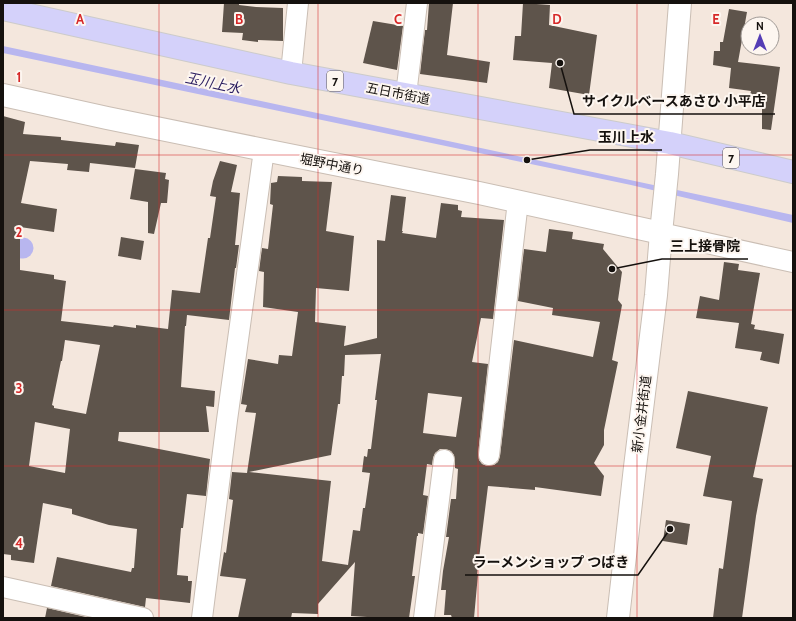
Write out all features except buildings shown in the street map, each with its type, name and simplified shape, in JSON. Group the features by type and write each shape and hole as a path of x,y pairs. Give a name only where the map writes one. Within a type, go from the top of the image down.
{"main road":[{"name":"五日市街道","path":"3,9 291,73 670,143 793,172"}],"street":[{"path":"291,73 298,3"},
{"path":"406,95 417,3"},
{"path":"670,143 680,3"},
{"name":"堀野中通り","path":"3,95 107,118 518,201 661,233"},
{"name":"新小金井街道","path":"618,618 656,295 670,143"},
{"path":"202,618 227,420 264,150"},
{"path":"489,455 518,201"},
{"path":"661,233 793,262"},
{"path":"424,618 444,460"},
{"path":"3,587 143,618"}],"water":[{"path":"3,46 793,215 793,223 631,185 3,53"}],"waterway":[{"path":"3,247 23,248"}],"place":[{"name":"サイクルベースあさひ 小平店","path":"560,63"},
{"name":"玉川上水","path":"527,160"},
{"name":"三上接骨院","path":"612,269"},
{"name":"ラーメンショップ つばき","path":"670,529"}]}
